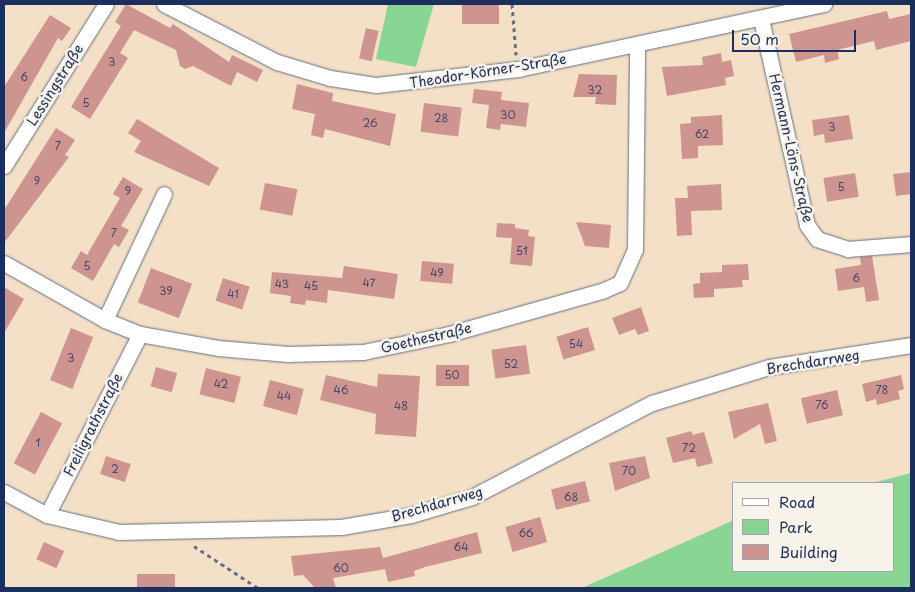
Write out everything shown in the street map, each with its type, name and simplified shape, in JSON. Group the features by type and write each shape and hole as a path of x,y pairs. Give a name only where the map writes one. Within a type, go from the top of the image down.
{"street":[{"name":"Lessingstraße","path":"4,166 106,4"},
{"name":"Theodor-Körner-Straße","path":"164,4 277,62 330,78 376,85 421,83 518,69 761,19 824,4"},
{"name":"Hermann-Löns-Straße","path":"761,19 807,225 816,239 848,249 911,244"},
{"name":"Goethestraße","path":"4,263 105,320 140,334 253,351 363,352 449,334 620,283 635,250 636,45"},
{"path":"105,320 164,194"},
{"name":"Freiligrathstraße","path":"47,515 140,334"},
{"name":"Brechdarrweg","path":"4,492 47,515 83,527 174,534 341,527 411,515 472,497 652,403 769,367 911,345"}],"path":[{"path":"512,4 518,69"},
{"path":"174,534 258,588"}],"green space":[{"path":"388,4 434,4 416,67 376,59"},
{"path":"911,473 911,588 582,588 732,521 732,572 895,572 895,482 876,482"}],"building":[{"path":"126,4 170,28 173,24 229,62 232,55 263,70 257,82 237,72 231,86 193,66 185,69 180,66 176,50 134,30 120,53 128,58 90,119 71,107 121,26 115,22"},
{"path":"462,4 499,4 499,24 462,24"},
{"path":"887,11 889,19 911,14 911,41 876,50 874,41 837,50 839,59 825,63 824,55 796,62 789,34"},
{"path":"50,15 71,28 62,41 58,38 4,133 4,87"},
{"path":"366,28 379,31 372,61 359,58"},
{"path":"721,53 722,62 731,60 734,76 725,78 726,85 667,96 662,67 703,65 702,57"},
{"path":"579,74 617,75 616,105 595,104 596,97 573,97"},
{"path":"297,84 333,93 332,101 396,114 390,146 325,129 323,138 311,135 315,114 292,109"},
{"path":"474,89 502,92 501,100 529,103 526,127 501,124 500,130 486,128 489,105 472,103"},
{"path":"424,103 462,108 458,136 420,132"},
{"path":"722,115 723,145 698,146 698,158 682,159 680,124 691,123 691,117"},
{"path":"849,115 853,139 825,143 824,134 814,136 812,120"},
{"path":"137,119 219,168 209,186 134,152 141,141 128,133"},
{"path":"56,128 75,140 65,155 69,157 4,243 4,210"},
{"path":"911,172 911,194 896,196 893,174"},
{"path":"855,173 859,197 827,202 823,178"},
{"path":"123,177 143,189 121,226 129,230 119,247 114,244 93,281 71,268 81,251 87,255 120,198 113,194"},
{"path":"265,183 297,189 292,216 260,210"},
{"path":"721,184 722,210 691,211 692,235 677,236 675,198 688,198 687,186"},
{"path":"576,222 611,225 609,248 585,246"},
{"path":"497,223 515,224 515,228 529,230 528,236 535,237 532,266 510,264 512,238 496,237"},
{"path":"872,256 879,300 866,302 864,287 838,291 835,269 861,265 860,257"},
{"path":"422,261 454,264 452,284 420,281"},
{"path":"748,264 749,280 742,280 743,287 714,289 714,297 694,298 693,284 700,283 700,273 722,272 722,265"},
{"path":"344,266 398,274 394,299 328,290 327,303 306,300 305,305 290,303 291,296 270,293 272,272 342,278"},
{"path":"151,268 192,284 179,318 138,303"},
{"path":"223,278 250,287 242,309 216,301"},
{"path":"4,287 24,299 4,333"},
{"path":"641,307 649,331 638,335 635,329 619,335 612,318"},
{"path":"588,327 595,350 563,360 556,337"},
{"path":"71,328 93,337 72,389 50,380"},
{"path":"526,345 530,374 495,379 491,350"},
{"path":"436,365 469,365 469,386 436,386"},
{"path":"156,367 177,373 172,392 150,386"},
{"path":"206,368 241,377 234,403 199,394"},
{"path":"378,374 420,376 416,437 375,434 376,414 320,400 326,375 377,387"},
{"path":"901,375 904,389 898,391 900,399 877,405 876,399 866,402 862,384"},
{"path":"270,380 304,389 297,415 263,406"},
{"path":"837,390 843,415 807,424 801,398"},
{"path":"768,403 777,441 765,444 760,424 734,439 728,412"},
{"path":"41,412 62,423 35,474 14,463"},
{"path":"691,431 693,435 704,432 713,463 697,467 695,458 673,463 666,438"},
{"path":"106,456 131,464 125,482 100,474"},
{"path":"645,456 650,478 615,491 609,463"},
{"path":"585,481 590,501 556,510 551,489"},
{"path":"540,517 547,542 513,552 505,527"},
{"path":"477,532 482,553 425,567 414,571 415,576 388,582 385,569 333,578 336,588 315,588 303,575 294,576 291,556 380,547 383,558"},
{"path":"44,542 64,551 56,568 36,559"},
{"path":"137,574 175,574 175,588 137,588"}]}
